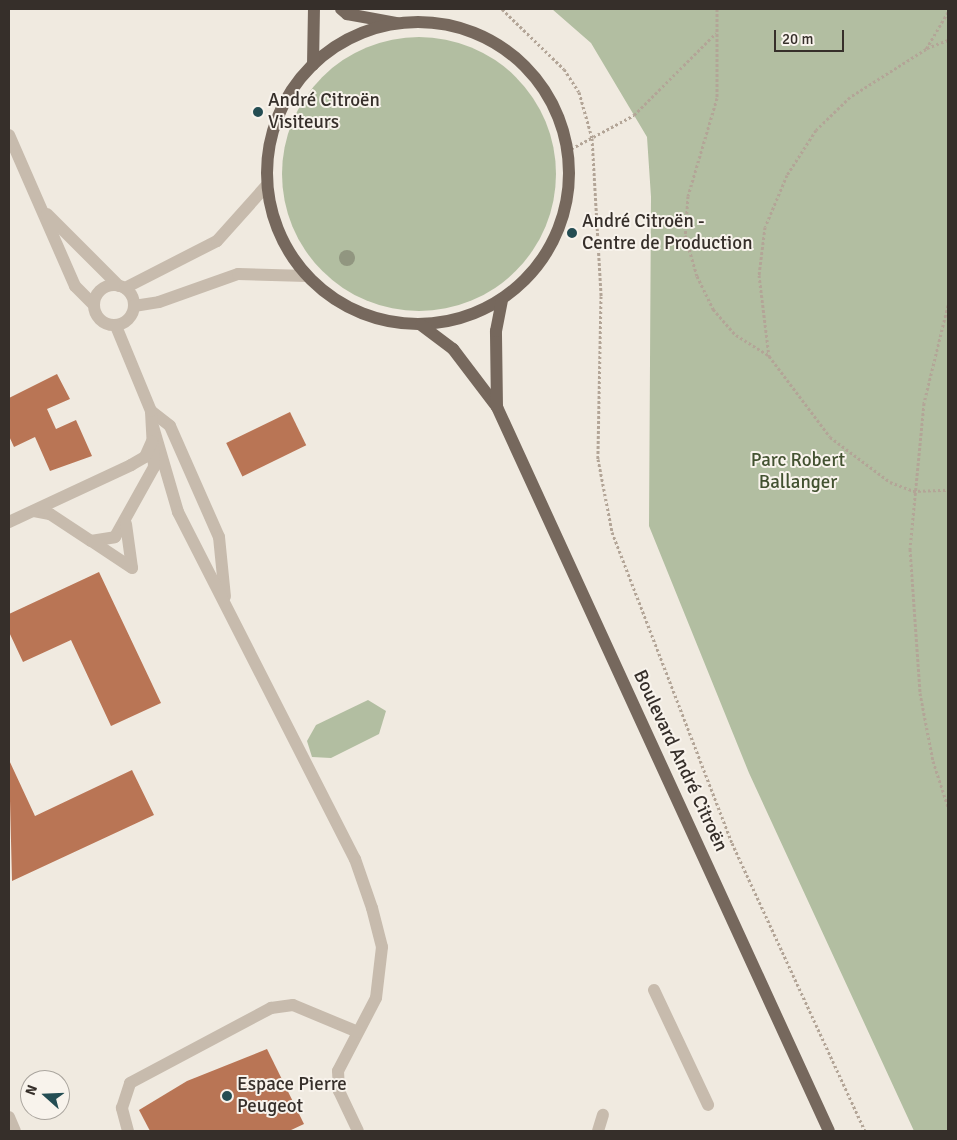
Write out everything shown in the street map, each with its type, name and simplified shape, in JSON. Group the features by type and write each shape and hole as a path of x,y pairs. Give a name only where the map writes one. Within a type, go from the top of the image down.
{"main road":[{"path":"313,65 314,9"},
{"path":"341,9 347,14 400,23 446,25 509,53 542,86 567,151 567,194 555,236 533,271 502,299 468,315 421,325 395,323 355,310 307,276 278,231 267,185 272,133 291,93 313,65 353,37 400,23"},
{"name":"Boulevard André Citroën","path":"497,407 496,332 502,299"},
{"name":"Boulevard André Citroën","path":"421,325 453,349 497,407 829,1131"}],"lane":[{"path":"9,135 46,214 52,239 75,286 93,304 102,322 116,326 131,316 134,306 122,287 46,214"},
{"path":"93,304 104,287 122,287 217,241 267,185"},
{"path":"134,306 159,302 238,274 307,276"},
{"path":"116,326 152,417 178,512 225,597 355,858 372,908 382,947 376,998 338,1071 339,1091 358,1131"},
{"path":"91,540 115,537 126,522 136,494 154,467 152,417"},
{"path":"152,417 170,426 219,537 225,597"},
{"path":"9,522 145,457 153,438"},
{"path":"34,510 50,514 132,568 126,548 126,522"},
{"path":"654,990 708,1105"},
{"path":"128,1131 122,1108 130,1083 271,1008 293,1005 358,1032"},
{"path":"598,1131 603,1115"},
{"path":"9,1118 15,1131"}],"path":[{"path":"502,9 564,69 579,92 592,138 601,296 598,459 612,532 732,843 865,1131"},
{"path":"717,9 718,98 688,196 685,235 697,276 714,309 736,335 769,356 830,437 890,482 913,491 948,490"},
{"path":"926,48 948,12"},
{"path":"567,151 634,115 716,32"},
{"path":"769,356 759,275 764,228 787,175 816,130 850,96 926,48 948,40"},
{"path":"948,305 924,403 913,491 912,624 933,761 948,806"}],"green space":[{"name":"Parc Robert Ballanger","path":"552,9 948,9 948,1131 914,1131 749,773 649,526 651,197 647,137 591,43"},
{"path":"432,37 472,47 495,60 516,77 533,98 546,121 554,147 556,174 554,201 546,227 533,250 516,271 495,288 472,301 446,309 406,311 366,301 354,295 332,280 313,261 292,227 284,201 282,161 292,121 298,109 313,87 332,68 366,47 392,39"},
{"path":"368,700 386,711 379,734 331,758 312,757 307,741 316,725"}],"building":[{"path":"57,374 70,399 47,409 56,429 76,420 92,456 50,471 35,437 14,447 9,436 9,398"},
{"path":"290,412 306,445 242,476 226,443"},
{"path":"99,572 161,703 111,726 71,640 23,662 9,632 9,614"},
{"path":"9,760 35,816 132,770 154,815 12,881"},
{"name":"Espace Pierre Peugeot","path":"267,1049 304,1124 289,1131 150,1131 139,1110 187,1081"}],"place":[{"name":"André Citroën Visiteurs","path":"258,112"},
{"name":"André Citroën - Centre de Production","path":"572,233"},
{"name":"Espace Pierre Peugeot","path":"227,1096"}]}
